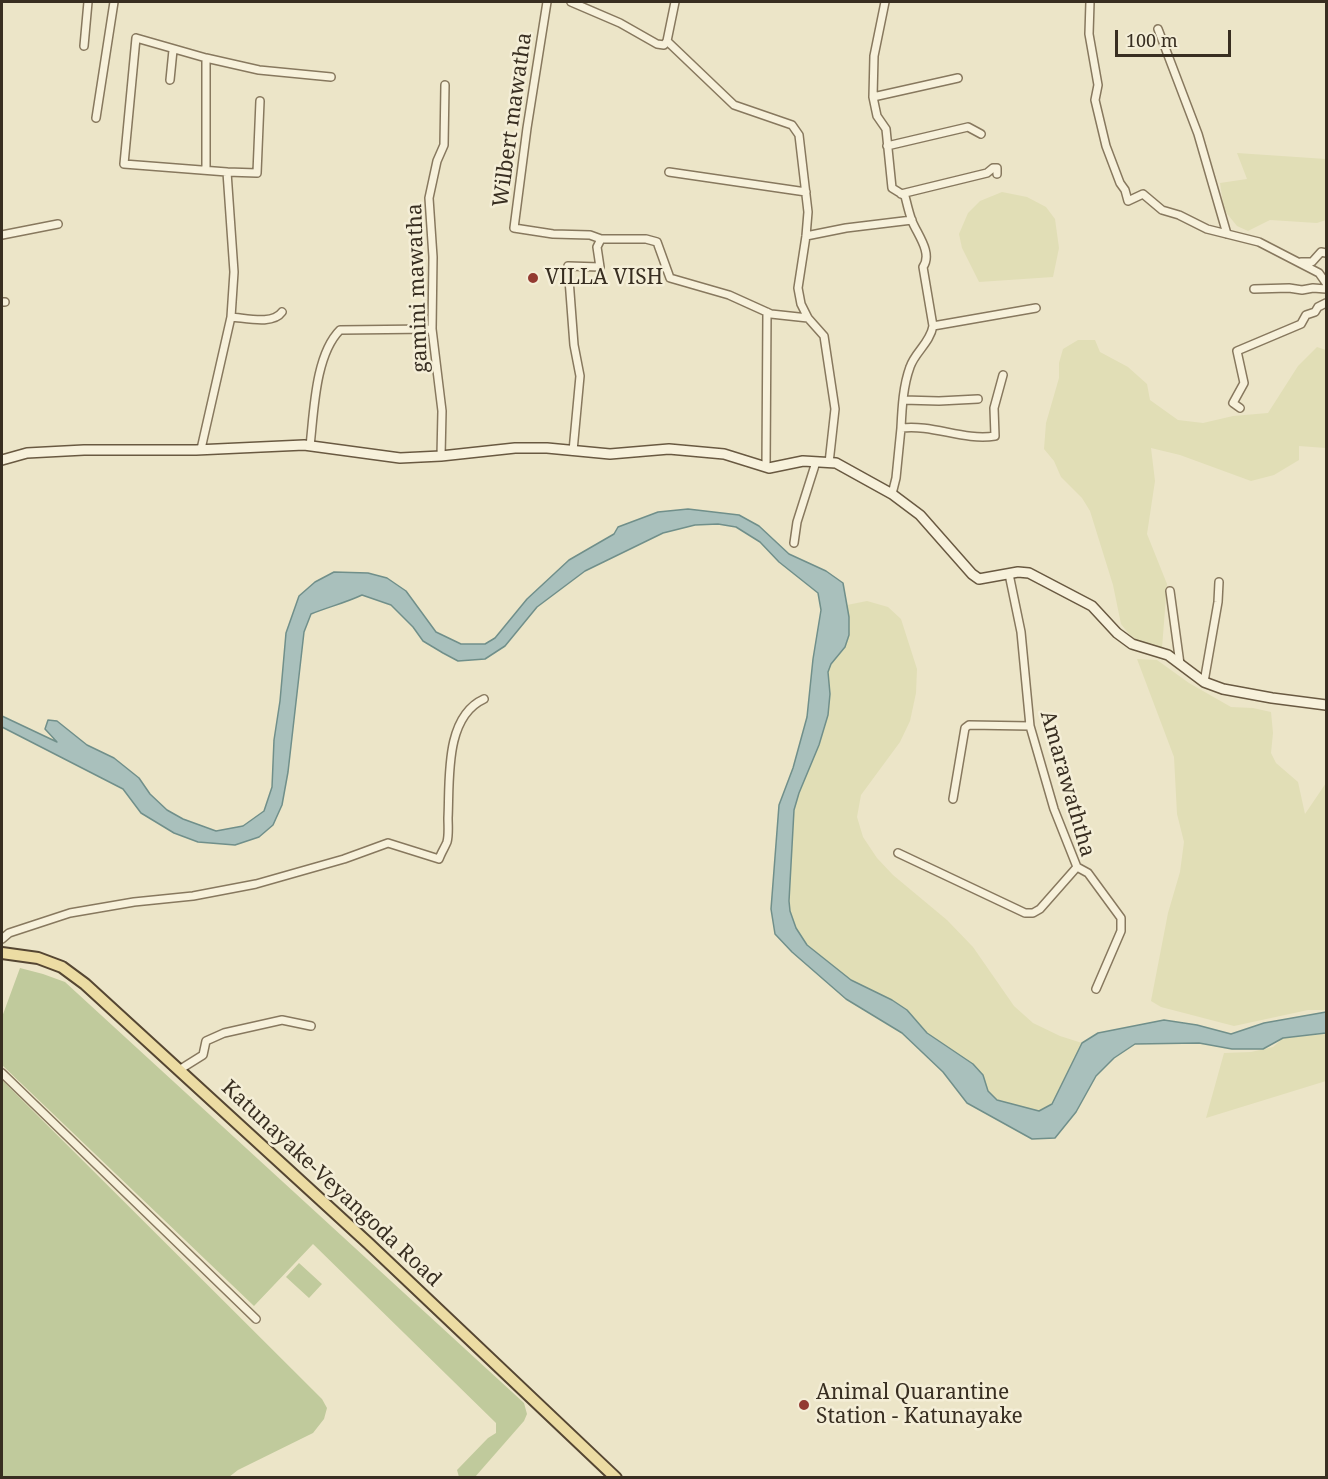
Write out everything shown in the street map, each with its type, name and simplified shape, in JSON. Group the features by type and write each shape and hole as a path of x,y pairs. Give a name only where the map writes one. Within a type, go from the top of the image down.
{"main road":[{"name":"Katunayake-Veyangoda Road","path":"2,953 38,958 62,967 85,984 376,1251 616,1478"}],"street":[{"path":"84,46 88,2"},
{"path":"96,118 114,2"},
{"name":"Wilbert mawatha","path":"547,2 514,228 601,238"},
{"path":"572,2 620,23 657,44 664,45 667,41 675,2"},
{"path":"885,2 874,56 873,97 877,116 886,129 892,188 905,196 912,220 925,249 927,262 923,267 933,326 932,335 910,366 903,400 896,478 892,494"},
{"path":"1090,2 1089,34 1098,85 1095,100 1107,146 1128,201 1143,194 1162,210 1179,214 1208,229 1259,242 1319,273 1326,283"},
{"path":"1158,29 1198,134 1227,234"},
{"path":"260,101 257,173 124,164 136,38 173,50 259,70 331,77"},
{"path":"667,41 734,105 792,125 799,135 808,212 798,288 801,304 808,318 824,336 835,409 829,463"},
{"path":"170,80 173,50"},
{"path":"206,58 206,170"},
{"path":"873,97 958,78"},
{"name":"gamini mawatha","path":"441,456 442,411 432,329 429,198 437,160 444,145 445,85"},
{"path":"887,146 968,127 981,134"},
{"path":"901,194 987,173 993,168 997,168 998,174"},
{"path":"201,449 231,317 234,272 227,172"},
{"path":"669,172 806,192"},
{"path":"806,236 846,228 912,220"},
{"path":"2,235 58,224"},
{"path":"573,451 580,376 574,345 568,266 600,267 597,247 601,238 646,239 657,242 670,278 729,295 767,312 808,318"},
{"path":"1290,259 1308,263 1312,262 1321,252 1326,253"},
{"path":"1254,289 1326,289"},
{"path":"1240,408 1233,403 1244,383 1237,351 1301,324 1306,315 1316,312 1318,307 1326,303"},
{"path":"933,326 1036,308"},
{"path":"231,317 272,321 282,312"},
{"path":"766,467 767,312"},
{"path":"309,446 320,370 332,337 340,330 432,329"},
{"path":"901,428 916,426 979,438 995,436 994,408 1003,375"},
{"path":"903,400 978,399"},
{"path":"2,460 27,453 84,450 309,446 400,458 515,448 610,454 669,449 724,454 766,467 803,461 836,463 892,494 920,516 979,579 1029,573 1092,606 1117,633 1132,644 1168,655 1204,682 1223,689 1326,705"},
{"path":"794,543 797,522 816,462"},
{"name":"Amarawaththa","path":"898,853 1025,913 1033,913 1040,909 1077,867 1054,809 1030,726 1021,632 1009,574"},
{"path":"1204,682 1218,602 1219,582"},
{"path":"1170,591 1180,664"},
{"path":"2,939 9,933 70,913 134,902 193,896 255,884 344,859 388,843 439,859 447,841 450,767 456,733 462,719 474,703 484,699"},
{"path":"953,799 965,728 969,725 1030,726"},
{"path":"1077,867 1088,873 1121,918 1121,930 1096,989"},
{"path":"179,1070 203,1055 206,1041 224,1033 282,1020 311,1026"},
{"path":"2,1072 256,1319"}],"shaded area":[{"path":"1237,153 1326,159 1326,220 1317,223 1270,220 1248,231 1237,226 1224,210 1220,183 1247,179"},
{"path":"1002,192 1027,197 1046,207 1055,219 1059,248 1053,277 979,282 962,248 959,234 968,213 980,201"},
{"path":"1078,340 1095,340 1100,352 1128,367 1147,384 1150,400 1178,420 1203,423 1233,416 1268,413 1298,366 1317,347 1326,350 1326,448 1299,446 1299,460 1274,475 1251,481 1180,455 1151,448 1155,481 1147,534 1167,584 1162,648 1138,641 1121,624 1113,585 1090,511 1082,498 1061,477 1054,461 1044,449 1046,423 1059,378 1059,363 1063,349"},
{"path":"867,601 888,607 901,619 917,669 916,693 910,721 900,742 861,795 857,817 863,837 877,858 893,875 947,920 973,947 1014,1006 1033,1023 1060,1036 1082,1043 1052,1104 1039,1111 997,1100 988,1091 983,1075 973,1065 927,1033 907,1010 851,980 807,945 796,928 790,911 789,887 794,810 824,730 828,672 831,664 845,647 849,617 847,605"},
{"path":"1137,659 1157,660 1189,683 1231,707 1271,712 1273,733 1271,753 1276,763 1298,782 1305,814 1326,783 1326,1010 1308,1010 1234,1026 1161,1007 1151,1001 1168,913 1180,872 1184,842 1177,814 1174,757"},
{"path":"1326,1034 1326,1081 1206,1118 1224,1053 1251,1052 1273,1047 1283,1038"}],"green space":[{"path":"20,968 65,982 524,1403 527,1414 524,1421 475,1477 459,1477 457,1470 488,1438 496,1433 496,1423 313,1244 254,1306 2,1065 2,1017"},
{"path":"2,1080 322,1399 327,1408 324,1419 313,1433 238,1470 229,1477 2,1477"},
{"path":"299,1263 322,1284 309,1298 286,1277"}],"water":[{"path":"688,509 739,515 759,526 789,554 826,571 843,583 849,617 849,635 845,647 831,664 828,672 830,694 828,715 794,810 789,901 796,928 807,945 851,980 907,1010 927,1033 973,1064 983,1075 988,1091 997,1100 1039,1111 1052,1104 1082,1043 1098,1033 1164,1020 1197,1025 1231,1034 1264,1023 1326,1012 1326,1033 1283,1038 1263,1049 1232,1049 1199,1043 1135,1044 1114,1058 1096,1076 1076,1112 1055,1138 1032,1139 967,1103 943,1072 902,1033 846,999 775,934 771,909 779,805 793,768 807,717 821,610 818,593 779,562 760,542 736,527 718,524 695,525 663,533 585,571 537,607 505,646 485,659 458,661 423,641 413,627 391,605 362,595 311,614 304,632 282,805 273,825 259,837 235,845 198,842 174,833 141,813 123,789 2,727 2,716 57,742 45,729 48,720 57,721 87,745 114,758 139,778 150,794 167,810 183,819 216,831 243,826 264,811 272,787 274,740 286,633 299,596 315,582 334,572 368,573 387,578 406,591 436,632 461,644 485,644 495,638 527,599 569,560 614,534 618,527 658,512"}],"place":[{"name":"VILLA VISH","path":"533,278"},
{"name":"Animal Quarantine Station - Katunayake","path":"804,1405"}]}
